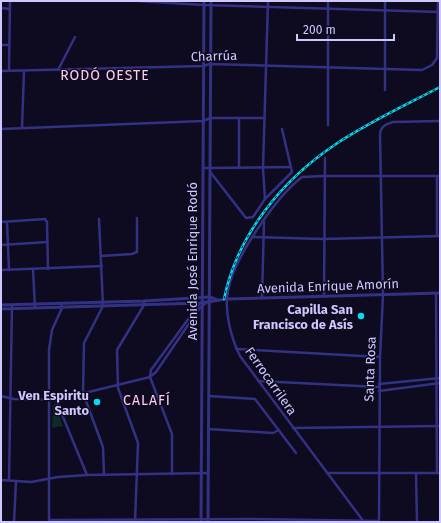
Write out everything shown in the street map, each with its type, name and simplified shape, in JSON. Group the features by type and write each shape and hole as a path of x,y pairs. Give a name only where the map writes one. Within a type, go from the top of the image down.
{"street":[{"path":"9,71 10,1"},
{"path":"137,1 211,3 268,7 439,12"},
{"path":"265,199 262,168 265,118 268,1"},
{"path":"328,1 328,125"},
{"path":"385,1 385,90"},
{"path":"438,1 439,49"},
{"name":"Avenida José Enrique Rodó","path":"201,521 204,3"},
{"name":"Avenida José Enrique Rodó","path":"208,521 208,302 210,297 211,3"},
{"path":"1,8 10,9"},
{"path":"58,70 75,37"},
{"path":"1,45 9,45"},
{"name":"Charrúa","path":"1,71 203,66 210,64 417,71 436,62 439,49"},
{"path":"22,128 24,71"},
{"path":"1,129 203,122 210,118 265,118"},
{"path":"239,118 239,168"},
{"name":"Santa Rosa","path":"379,522 378,426 383,295 380,134 381,129 386,124 400,121 440,121"},
{"path":"211,173 246,218 252,217 265,199 292,172 282,129"},
{"path":"324,296 323,239 325,158"},
{"path":"203,168 291,167"},
{"name":"Ferrocarrilera","path":"363,521 292,428 236,349 227,299 232,277 253,237 278,202 302,177 380,175 438,176"},
{"path":"253,237 323,239 439,236 438,176"},
{"path":"101,256 132,254 138,252 138,218"},
{"path":"1,222 45,219 47,222 48,269"},
{"path":"99,219 103,304 84,344 83,393 103,446 104,475"},
{"path":"262,298 264,221"},
{"path":"7,222 9,270"},
{"path":"1,245 47,242"},
{"path":"1,270 102,266"},
{"path":"33,269 35,306"},
{"path":"327,473 438,473 436,426 438,383 438,293"},
{"name":"Avenida Enrique Amorín","path":"1,309 12,307 103,304 202,304 227,299 438,293"},
{"name":"Avenida Enrique Amorín","path":"144,303 202,297 210,297 217,300"},
{"path":"135,521 138,443 117,384 117,347 144,303"},
{"path":"1,396 10,398 56,400 150,376 156,372 202,304"},
{"path":"172,474 172,434 150,376 151,370 202,304"},
{"name":"Avenida Enrique Amorín","path":"1,305 12,307"},
{"path":"62,306 50,337 48,400 48,521 379,522"},
{"path":"9,480 12,307"},
{"path":"236,349 380,357"},
{"path":"258,381 379,385 438,378"},
{"path":"379,392 438,383"},
{"path":"209,396 255,399 296,453"},
{"path":"56,400 87,475"},
{"path":"292,428 440,426"},
{"path":"208,429 273,433 279,430"},
{"path":"1,480 31,482 87,475 208,473"},
{"path":"416,473 417,522"},
{"path":"14,522 16,481"}],"green space":[{"path":"55,403 63,426 52,428 53,406"}],"railway":[{"path":"224,299 230,275 239,253 251,231 280,192 298,174 316,158 349,136 374,121 440,87"}],"place":[{"name":"Capilla San Francisco de Asís","path":"361,316"},
{"name":"Ven Espiritu Santo","path":"97,402"}],"district":[{"name":"RODÓ OESTE","path":"105,75"},
{"name":"CALAFÍ","path":"147,400"}]}
